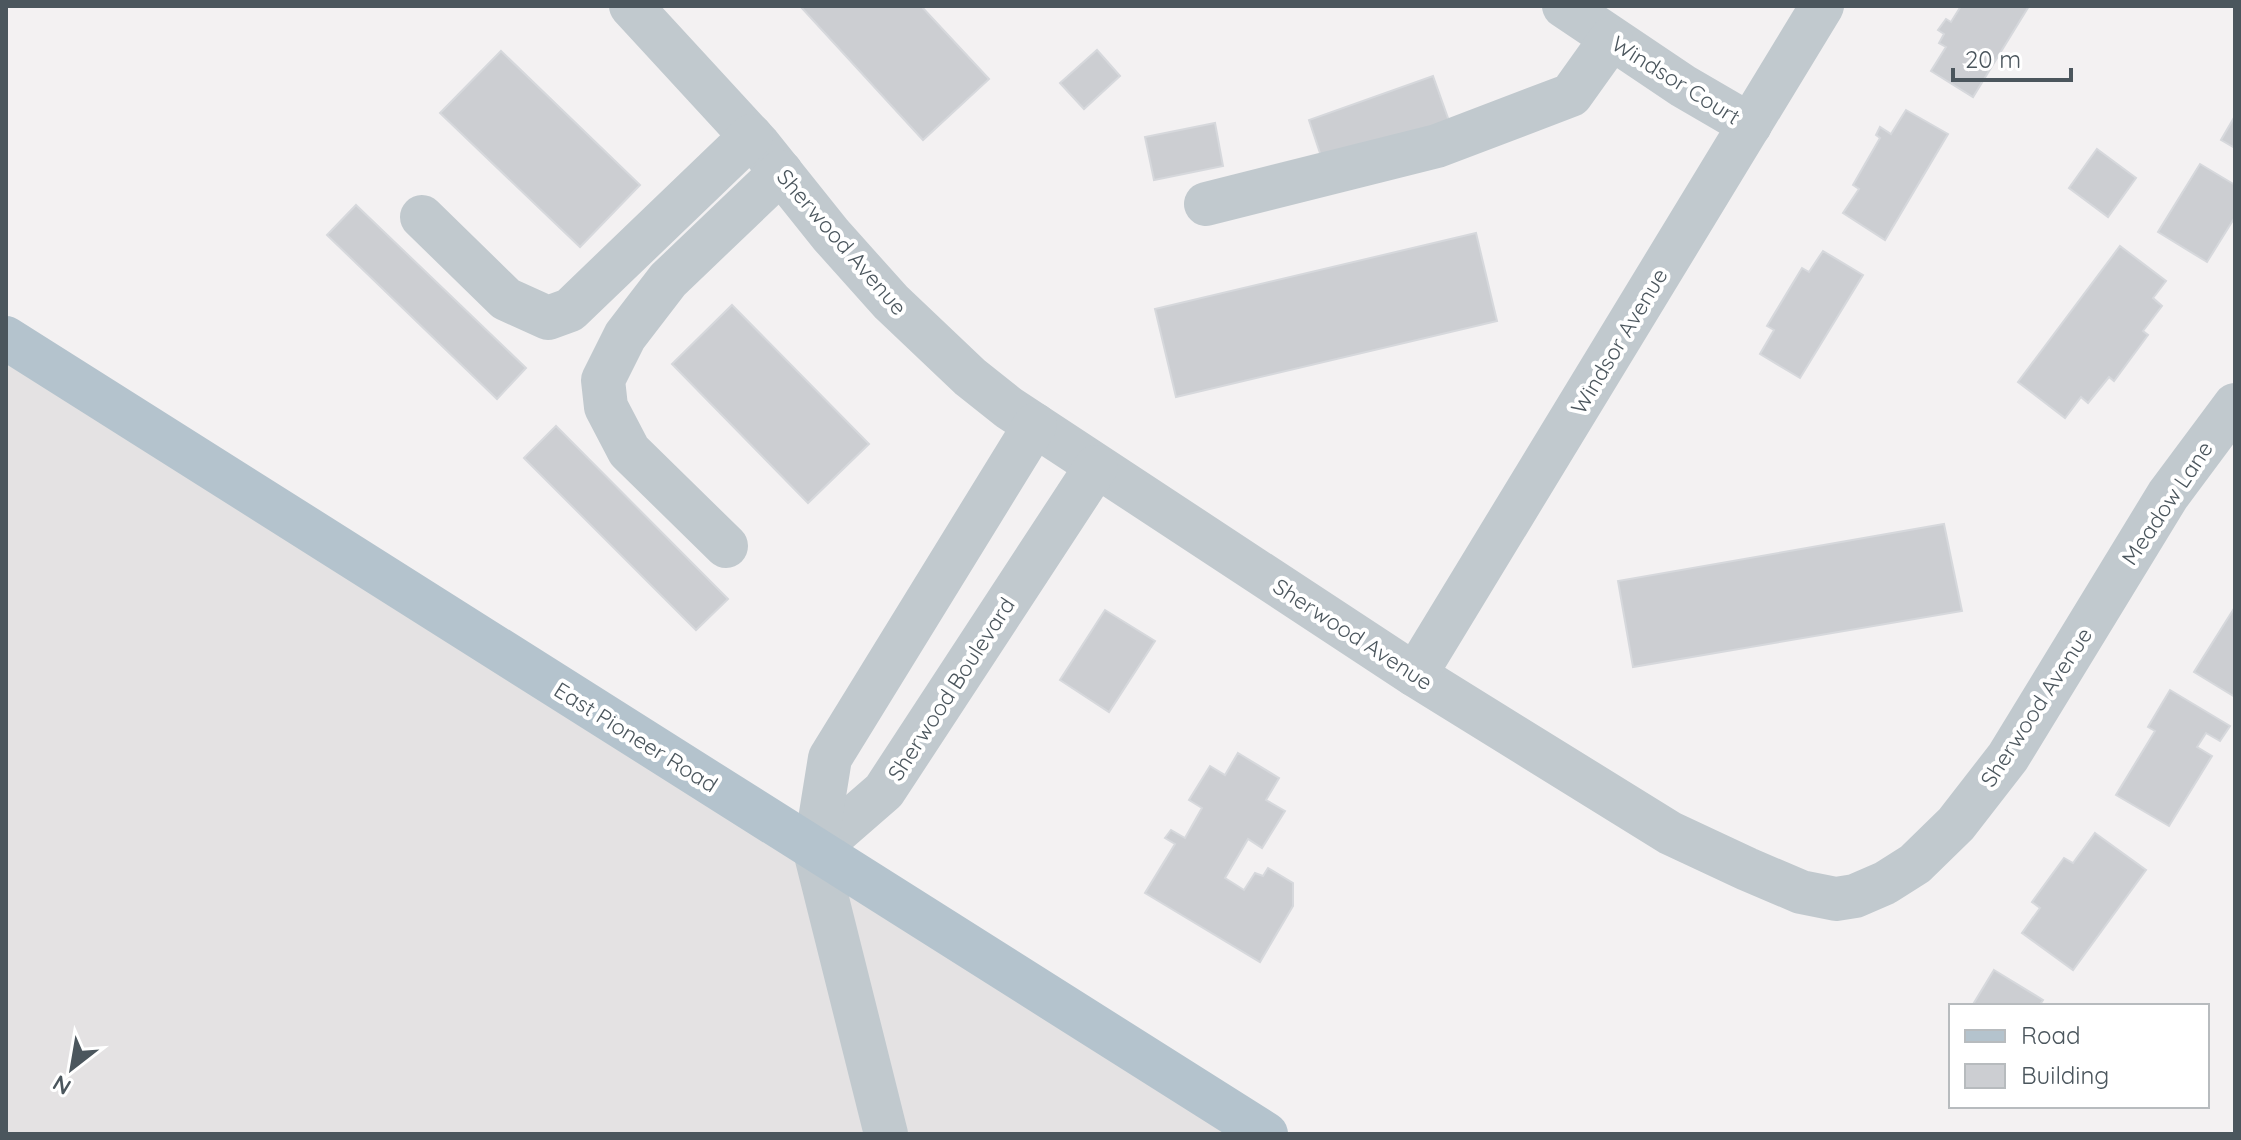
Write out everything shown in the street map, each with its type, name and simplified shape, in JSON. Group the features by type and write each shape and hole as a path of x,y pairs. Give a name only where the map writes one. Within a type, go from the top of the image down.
{"main road":[{"name":"East Pioneer Road","path":"6,338 1266,1134"}],"street":[{"name":"Sherwood Avenue","path":"631,6 751,136 831,235 891,302 970,377 1096,467 1415,675 1670,833 1801,892 1836,899 1855,896 1885,883 1915,864 1956,824 2008,757 2103,602"},
{"name":"Windsor Court","path":"1564,6 1611,39 1750,125"},
{"name":"Windsor Avenue","path":"1415,675 1822,6"},
{"path":"1206,204 1437,146 1571,95 1611,39"},
{"path":"422,217 506,299 548,318 570,310 751,136"},
{"path":"726,546 629,451 606,407 603,380 625,336 668,280 781,172"},
{"name":"Meadow Lane","path":"2103,602 2168,495 2235,405"},
{"path":"886,1134 815,851 830,758 1035,425"},
{"name":"Sherwood Boulevard","path":"815,851 884,791 1096,467"}],"shaded area":[{"path":"6,340 1268,1134 6,1134"}],"building":[{"path":"800,6 921,6 989,79 923,140"},
{"path":"1961,6 2029,6 1973,97 1931,71 1946,47 1939,43 1944,34 1938,30 1946,19 1951,22"},
{"path":"1097,50 1120,76 1084,109 1060,83"},
{"path":"501,51 640,185 580,247 440,113"},
{"path":"1433,76 1449,121 1324,165 1309,120"},
{"path":"1906,110 1948,134 1885,240 1843,213 1859,189 1853,185 1880,138 1876,135 1880,127 1891,134"},
{"path":"2235,116 2235,148 2221,140"},
{"path":"1215,123 1223,166 1154,180 1145,137"},
{"path":"2097,149 2136,178 2108,217 2069,188"},
{"path":"2200,164 2235,185 2235,217 2207,262 2158,232"},
{"path":"356,205 526,368 497,399 327,235"},
{"path":"1476,233 1497,321 1176,397 1155,309"},
{"path":"2120,246 2166,281 2153,298 2162,306 2143,331 2148,335 2114,381 2109,377 2088,403 2081,397 2065,418 2018,382"},
{"path":"1823,251 1863,275 1800,378 1760,354 1774,330 1767,326 1802,268 1809,272"},
{"path":"732,305 869,444 808,503 672,364"},
{"path":"556,426 728,599 696,630 524,458"},
{"path":"1944,524 1962,611 1633,667 1618,581"},
{"path":"2235,607 2235,697 2194,672"},
{"path":"1105,610 1155,641 1109,712 1060,680"},
{"path":"2170,690 2230,726 2220,741 2206,733 2197,747 2212,756 2169,826 2116,795 2155,731 2148,727"},
{"path":"1238,753 1279,778 1266,800 1285,811 1262,848 1248,839 1225,878 1244,890 1255,873 1263,876 1268,868 1293,883 1293,906 1260,962 1145,893 1175,844 1165,838 1171,830 1185,838 1202,808 1189,800 1210,766 1225,775"},
{"path":"2095,833 2146,870 2073,970 2022,933 2040,908 2032,902 2064,858 2073,863"},
{"path":"1994,970 2043,1000 2040,1004 1973,1004"}]}
